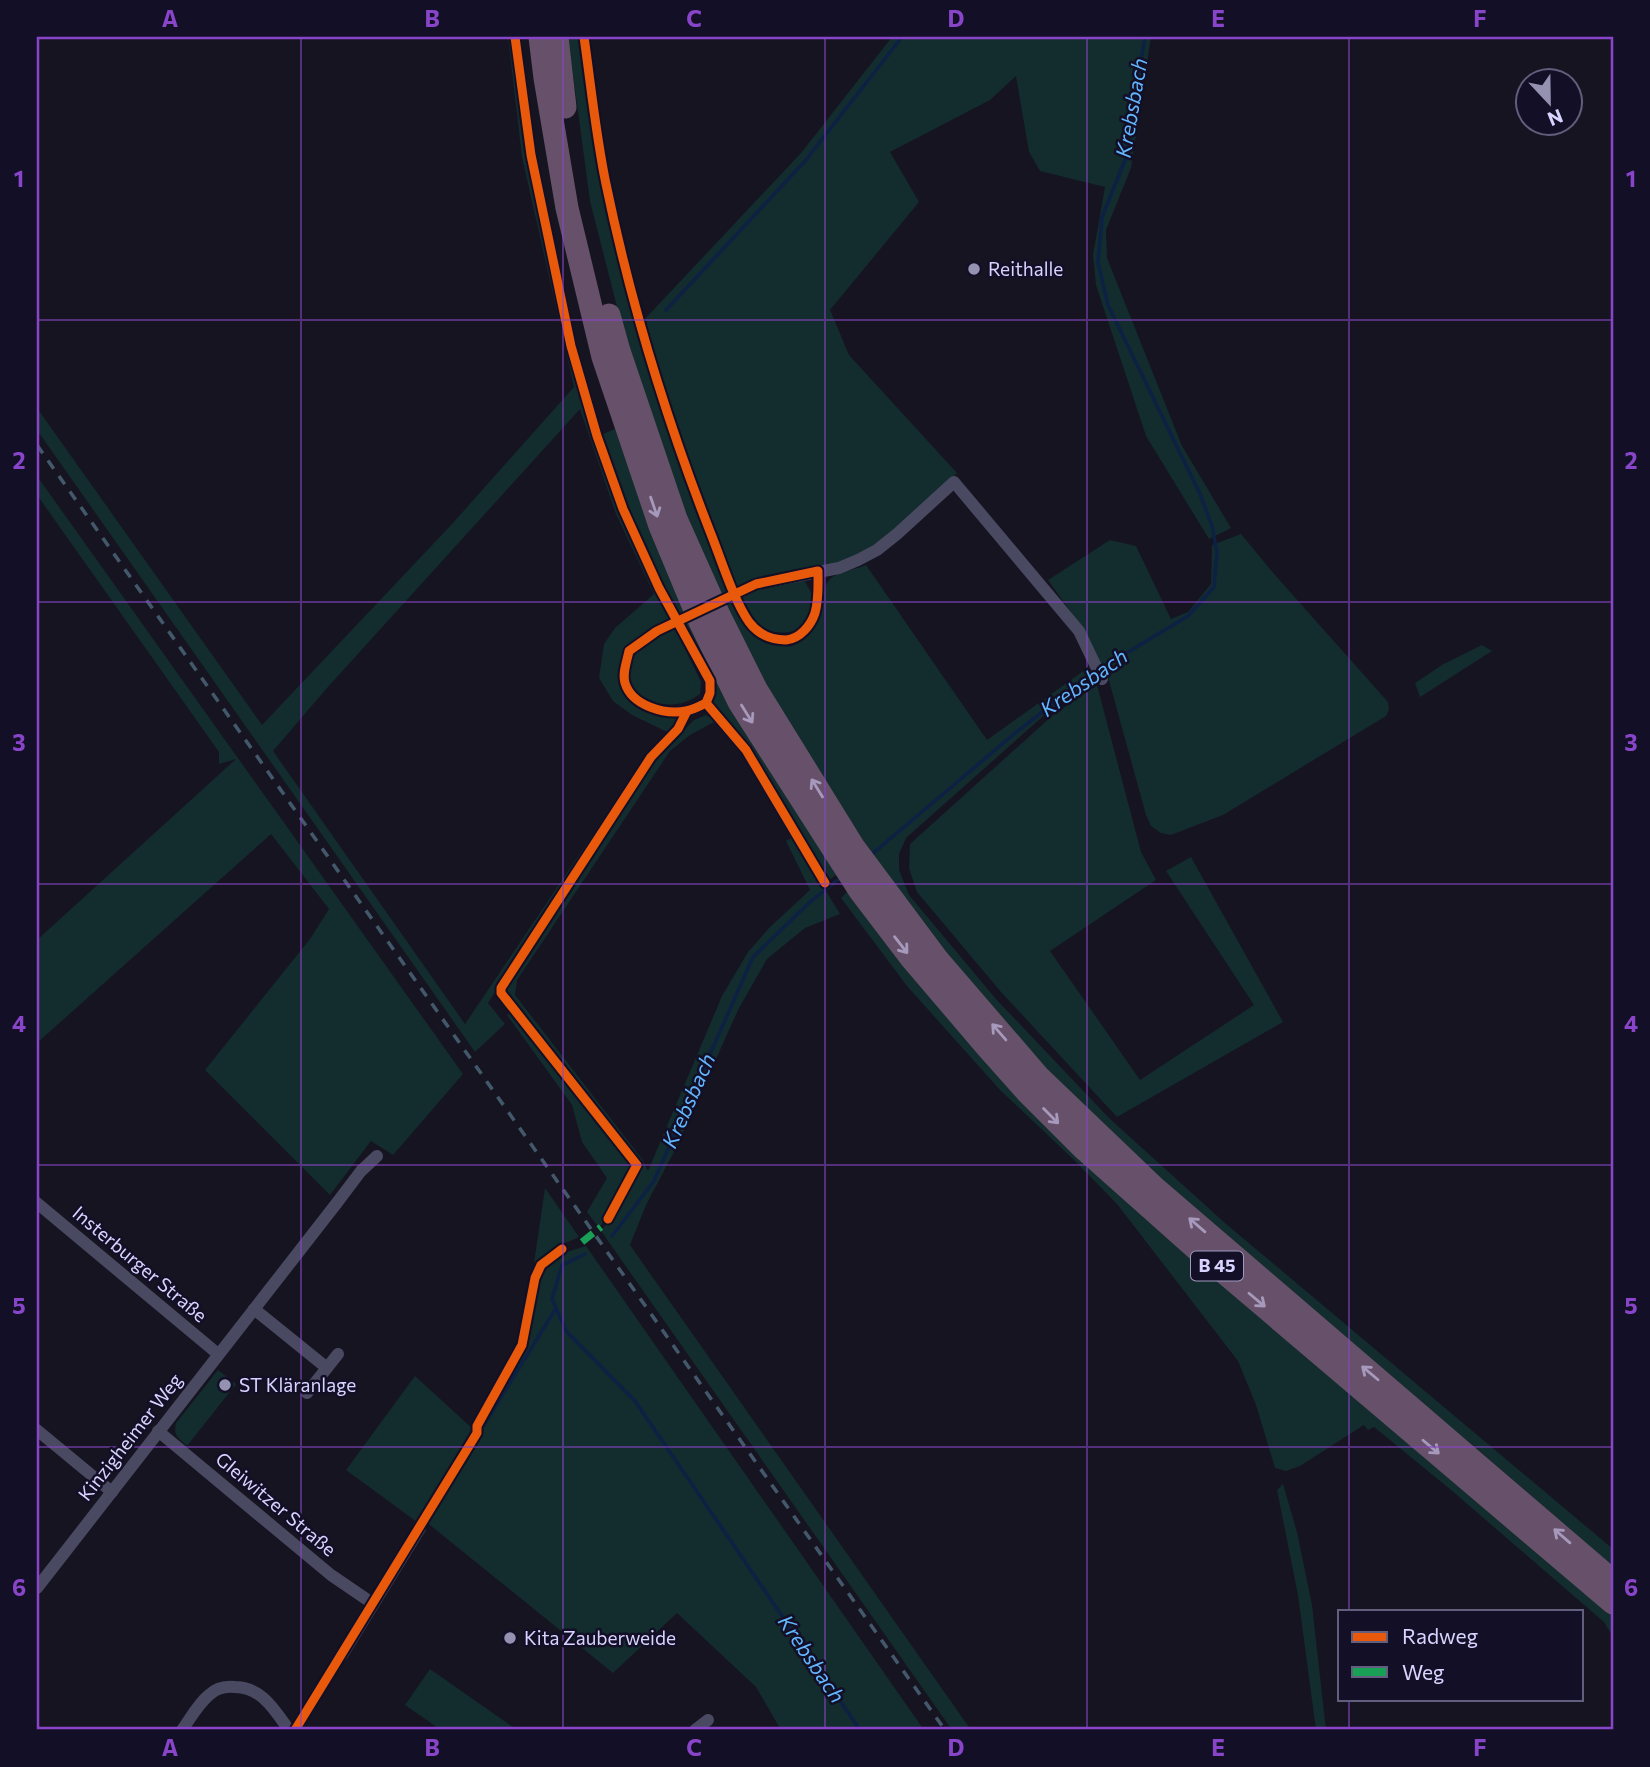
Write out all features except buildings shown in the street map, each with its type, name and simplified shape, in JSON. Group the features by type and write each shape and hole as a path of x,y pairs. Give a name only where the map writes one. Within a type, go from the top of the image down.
{"highway":[{"name":"B 45","path":"540,37 568,208 603,357 660,526 700,622 739,702 868,885 911,958 1027,1092 1085,1150 1185,1239 1613,1604"},
{"name":"B 45","path":"557,37 571,141 599,279 619,351 676,519 756,689 845,852"},
{"name":"B 45","path":"868,885 938,960 1038,1076 1101,1138 1209,1236 1613,1581"}],"street":[{"path":"515,37 531,155 572,346 597,436 623,509 659,588 710,681 710,693 706,703 687,711 658,710 646,706 636,698 625,684 629,651 657,631 757,584 839,568 858,560 877,550 897,534 954,482 1079,631 1102,679"},
{"path":"706,703 746,750 825,883"},
{"name":"Kinzigheimer Weg","path":"37,1588 361,1171 377,1156"},
{"name":"Insterburger Straße","path":"37,1203 218,1354"},
{"path":"254,1309 327,1368"},
{"path":"307,1393 338,1354"},
{"path":"37,1430 112,1492"},
{"name":"Gleiwitzer Straße","path":"159,1431 331,1575 372,1603"},
{"path":"342,1655 420,1528"},
{"path":"182,1730 209,1695 225,1686 233,1686 255,1691 267,1700 289,1730"},
{"path":"695,1730 708,1720"}],"green space":[{"path":"508,37 511,37 568,346 671,618 636,638 626,650 621,684 676,716 676,725 648,756 488,1003 505,1024 475,1052 37,430 37,408 262,725 452,524 574,387 522,157","holes":["580,409 616,514 654,594 615,628 604,644 599,678 613,701 632,715 667,732 647,754 465,1024 273,751"]},
{"path":"568,37 580,37 606,208 630,309 676,451 730,590 718,596 698,552 627,346 590,201"},
{"path":"892,37 1151,37 1131,168 1106,230 1107,258 1182,446 1231,528 1209,539 1146,436 1096,285 1093,255 1105,187 1040,171 1029,152 1016,76 990,100 890,152 919,202 830,310 849,355 957,473 875,549 838,564 767,576 736,588 705,509 642,322 801,153"},
{"path":"615,429 651,530 685,611 678,615 629,509 603,434"},
{"path":"37,476 463,1074 393,1155 371,1141 330,1195 205,1070 310,939 329,909 271,834 37,1043 37,940 236,759 219,764 219,752 37,495"},
{"path":"1241,534 1388,702 1389,710 1386,716 1223,815 1171,835 1161,833 1151,826 1146,815 1108,677 1082,628 1048,580 1110,540 1136,546 1171,619 1188,612 1211,584 1212,545"},
{"path":"866,565 987,740 1089,667 1094,679 1049,711 906,838 899,854 899,870 909,895 996,999 1109,1118 1225,1223 1613,1549 1613,1567 1476,1448 1211,1230 1003,1026 883,873 774,700 724,605 735,601 749,630 760,640 776,645 794,643 808,634 818,621 829,580 838,574"},
{"path":"804,580 814,597 807,619 802,625 788,632 758,627 742,597 759,589"},
{"path":"691,620 839,873 828,881 711,703 713,693 683,624"},
{"path":"675,628 701,682 700,694 686,702 671,705 656,703 644,698 635,689 630,678 630,665 646,643"},
{"path":"1482,645 1492,651 1420,697 1415,683 1442,665"},
{"path":"1097,685 1141,852 1156,880 1050,951 1140,1080 1254,1005 1166,871 1191,857 1283,1022 1117,1117 1001,992 917,892 909,868 910,844 1053,715"},
{"path":"706,715 716,721 690,735 670,751 517,980 515,995 642,1159 648,1171 722,996 748,952 769,928 810,890 786,841 793,837 840,914 805,928 767,959 738,1010 677,1146 646,1205 630,1245 971,1730 952,1730 601,1231 639,1164 504,992 649,765 694,720"},
{"path":"850,889 1613,1614 1613,1637 1604,1622 1374,1427 1368,1430 1364,1425 1300,1466 1286,1471 1275,1468 1256,1405 1238,1361 1117,1204 1000,1090 907,986 841,898"},
{"path":"513,1010 631,1166 632,1169 599,1228 587,1212 607,1178 582,1142 572,1105 507,1015"},
{"path":"545,1188 579,1237 556,1247 534,1263"},
{"path":"586,1246 924,1730 781,1730 756,1687 677,1613 613,1673 425,1521 479,1433 480,1423 523,1345 537,1278 548,1263 560,1254"},
{"path":"218,1370 236,1384 187,1446 177,1436 176,1423"},
{"path":"415,1376 474,1430 417,1522 346,1470"},
{"path":"1283,1484 1297,1532 1312,1605 1326,1730 1316,1730 1298,1595 1277,1490"},
{"path":"430,1669 517,1730 441,1730 405,1705"}],"waterway":[{"path":"666,310 805,161 902,37"},
{"name":"Krebsbach","path":"871,855 1014,734 1090,675 1188,616 1214,587 1217,552 1212,526 1200,494 1108,305 1098,263 1102,217 1125,160 1145,37"},
{"name":"Krebsbach","path":"612,1236 654,1181 753,957 810,902 840,878"},
{"name":"Krebsbach","path":"585,1254 562,1265 552,1299 566,1331 635,1401 860,1730"},
{"path":"484,1425 556,1308"}],"railway":[{"path":"37,445 945,1730"}],"marked path":[{"path":"582,1242 601,1227"}],"cycle path":[{"path":"515,37 531,155 571,346 597,436 623,509 659,588 710,681 710,693 706,703 686,711 659,710 635,698 624,679 629,651 657,631 756,584 818,571 815,613 804,631 791,639 775,639 756,630 743,613 738,603 733,592 679,448 638,318 602,166 584,37"},
{"path":"706,703 746,750 825,883"},
{"path":"608,1219 637,1165 501,993 501,988 651,757 678,729 687,711"},
{"path":"295,1730 477,1433 477,1426 522,1345 535,1278 541,1265 562,1249"}],"place":[{"name":"Reithalle","path":"974,269"},
{"name":"ST Kläranlage","path":"225,1385"},
{"name":"Kita Zauberweide","path":"510,1638"}]}
